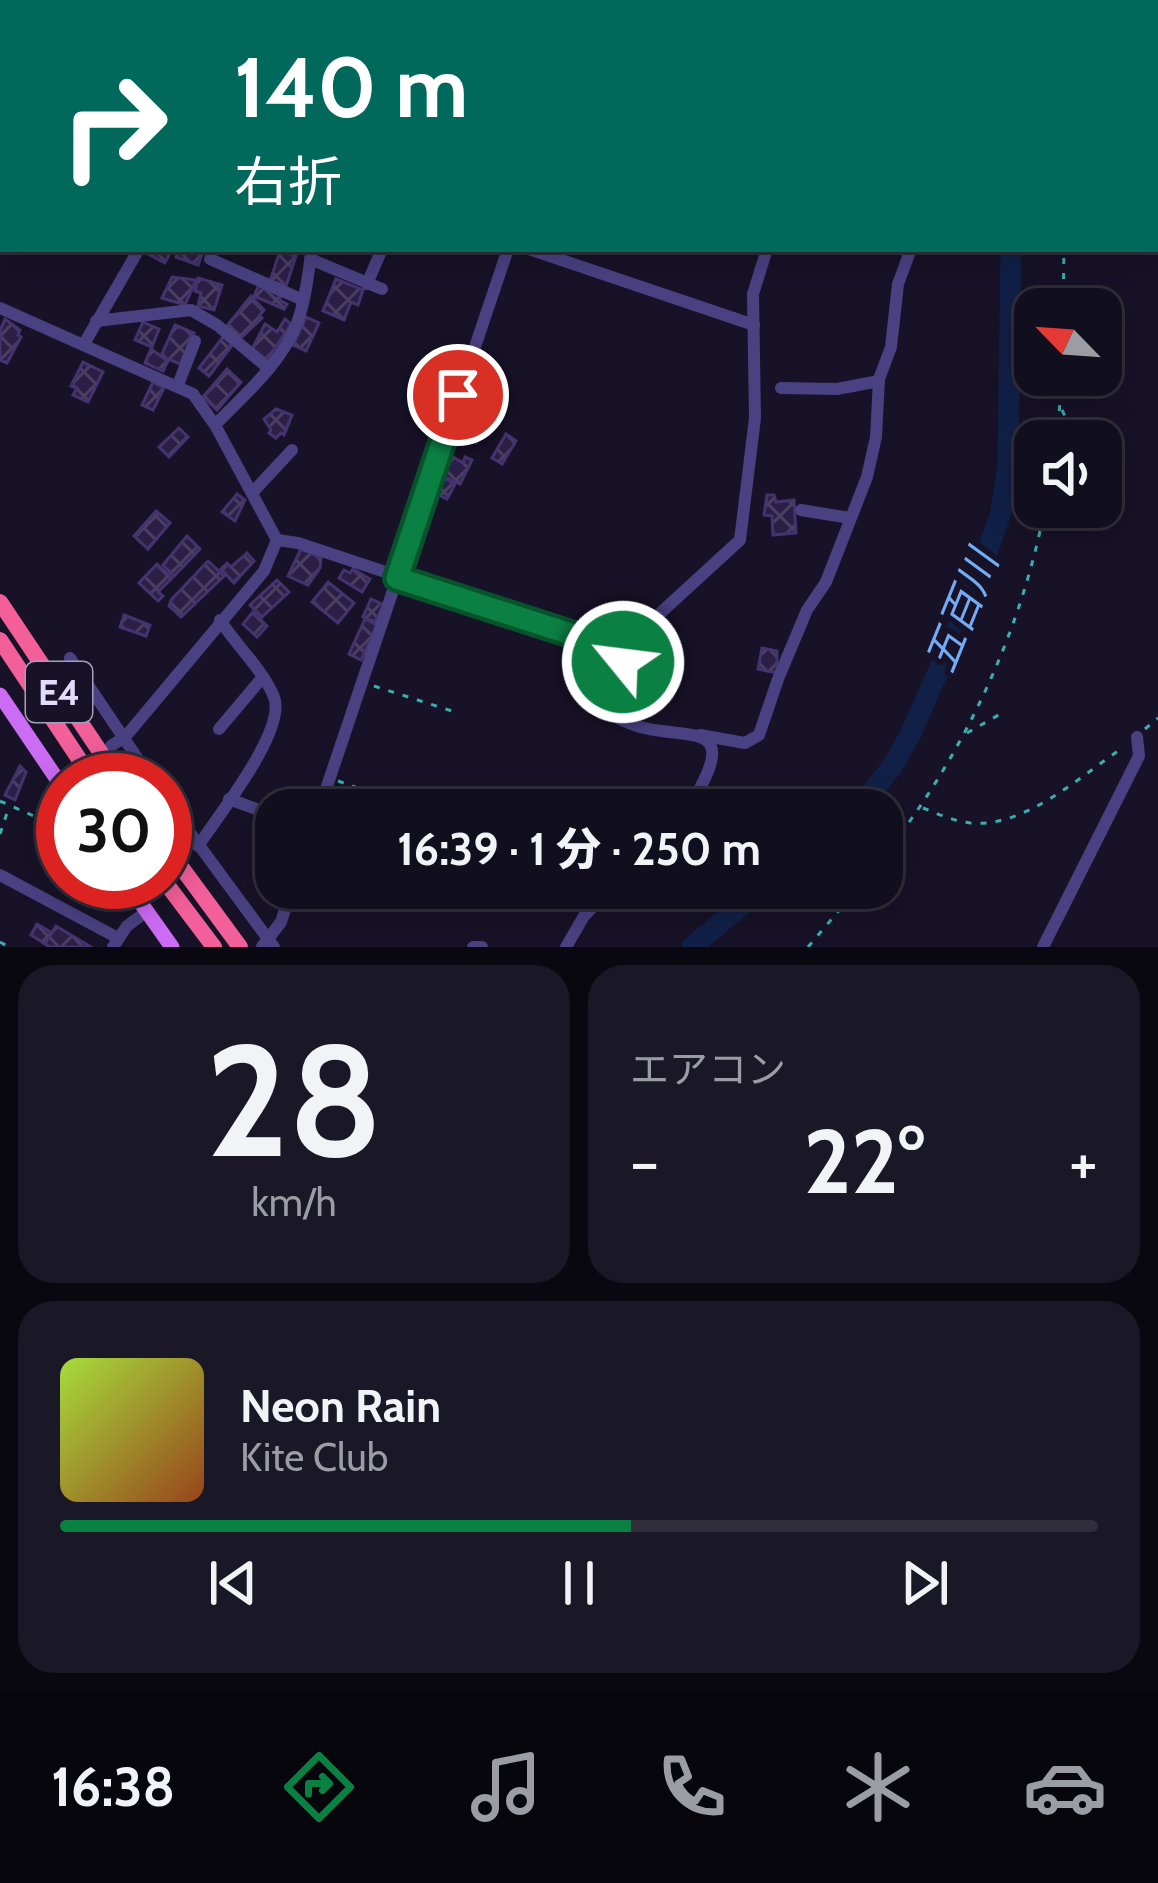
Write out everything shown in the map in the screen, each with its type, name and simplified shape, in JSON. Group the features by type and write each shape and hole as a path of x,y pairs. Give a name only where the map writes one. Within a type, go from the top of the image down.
{"highway":[{"name":"E4","path":"0,602 101,753"},
{"name":"E4","path":"0,640 76,753"},
{"path":"192,882 240,947"},
{"path":"186,909 214,947"}],"main road":[{"path":"0,694 44,753"},
{"path":"144,909 172,947"}],"street":[{"path":"84,344 137,252"},
{"path":"214,425 291,336 311,254 375,286 381,252"},
{"path":"326,789 507,252"},
{"path":"538,252 754,325"},
{"path":"620,650 740,540 755,418 754,281 766,252"},
{"path":"620,650 620,719 646,728 746,743 759,736 807,610 826,582 873,456 879,381 891,347 898,284 909,252"},
{"path":"210,259 303,300"},
{"path":"0,308 193,394 278,540 270,563 117,743"},
{"path":"96,321 191,310 268,368"},
{"path":"178,385 195,340"},
{"path":"781,388 837,388 879,381"},
{"path":"252,493 292,449"},
{"path":"801,510 850,518"},
{"path":"278,540 620,650"},
{"path":"198,845 267,740 276,717 275,700 220,620"},
{"path":"70,658 126,753"},
{"path":"219,729 262,678"},
{"path":"698,789 712,763 710,744 700,735"},
{"path":"1043,947 1139,756 1137,737"},
{"path":"229,800 255,809"},
{"path":"192,837 268,945 285,909"},
{"path":"0,875 115,942 146,912"},
{"path":"566,947 591,909"},
{"path":"472,947 482,947"}],"path":[{"path":"1063,288 1064,252"},
{"path":"1059,420 1062,396"},
{"path":"1061,407 1067,420"},
{"path":"903,832 964,734 1016,615 1039,528"},
{"path":"362,682 452,711"},
{"path":"964,734 1002,713"},
{"path":"922,808 958,821 1004,820 1047,798 1158,718"},
{"path":"330,779 360,789"},
{"path":"0,800 36,817"},
{"path":"0,834 10,805"},
{"path":"808,947 840,909"},
{"path":"0,942 9,947"}],"building":[{"path":"146,252 170,252 165,263"},
{"path":"178,252 203,252 198,265 176,257"},
{"path":"280,252 296,256 286,286 270,281"},
{"path":"172,277 196,280 185,305 162,298"},
{"path":"198,278 222,285 214,310 198,306"},
{"path":"336,279 363,290 358,305 351,302 344,320 323,311"},
{"path":"259,285 281,296 279,300 287,304 284,309 254,296"},
{"path":"251,296 264,310 262,318 240,339 226,327"},
{"path":"306,317 319,323 306,351 293,345"},
{"path":"5,319 20,330 21,337 7,363 0,360"},
{"path":"285,319 291,324 267,360 252,349 265,324 277,332"},
{"path":"143,322 159,329 152,347 135,340"},
{"path":"175,325 194,333 180,364 161,356"},
{"path":"223,337 233,344 209,376 199,368"},
{"path":"151,349 168,361 163,371 145,363"},
{"path":"83,362 103,372 88,402 73,395 77,388 71,386"},
{"path":"227,369 241,382 217,410 203,397"},
{"path":"153,382 164,388 153,410 142,405"},
{"path":"276,409 292,415 284,435 276,438 264,419"},
{"path":"470,413 488,423 476,443 458,432"},
{"path":"179,428 188,437 169,457 159,447"},
{"path":"506,434 516,441 502,464 492,458"},
{"path":"453,457 463,463 465,457 472,460 460,484 443,476"},
{"path":"442,477 455,484 447,499 434,493"},
{"path":"237,494 245,500 235,521 222,512"},
{"path":"767,495 774,495 776,502 794,500 796,533 773,535 772,516 764,515"},
{"path":"156,511 170,523 148,549 134,536"},
{"path":"187,536 200,549 174,576 163,565"},
{"path":"301,549 321,558 308,585 288,576"},
{"path":"247,553 254,561 234,583 221,569"},
{"path":"208,561 224,576 181,617 169,606 171,600"},
{"path":"157,564 172,578 158,592 163,596 158,601 139,583"},
{"path":"353,569 370,579 362,592 339,578 344,570 350,573"},
{"path":"277,580 289,592 262,617 250,605"},
{"path":"328,582 354,603 338,623 312,602"},
{"path":"371,599 384,605 375,622 363,617"},
{"path":"253,612 267,626 257,637 243,624"},
{"path":"124,615 150,625 146,636 120,627"},
{"path":"365,619 377,625 361,660 349,654"},
{"path":"762,648 777,651 777,673 758,669"},
{"path":"20,766 26,772 15,800 5,795"},
{"path":"37,924 76,947 50,947 31,935"},
{"path":"56,926 91,947 45,944"}],"waterway":[{"name":"五百川","path":"874,789 911,733 975,588 1001,512 1008,465 1011,252"},
{"name":"五百川","path":"692,947 737,909"}],"route":[{"path":"458,395 397,578 620,650 623,662"}]}
